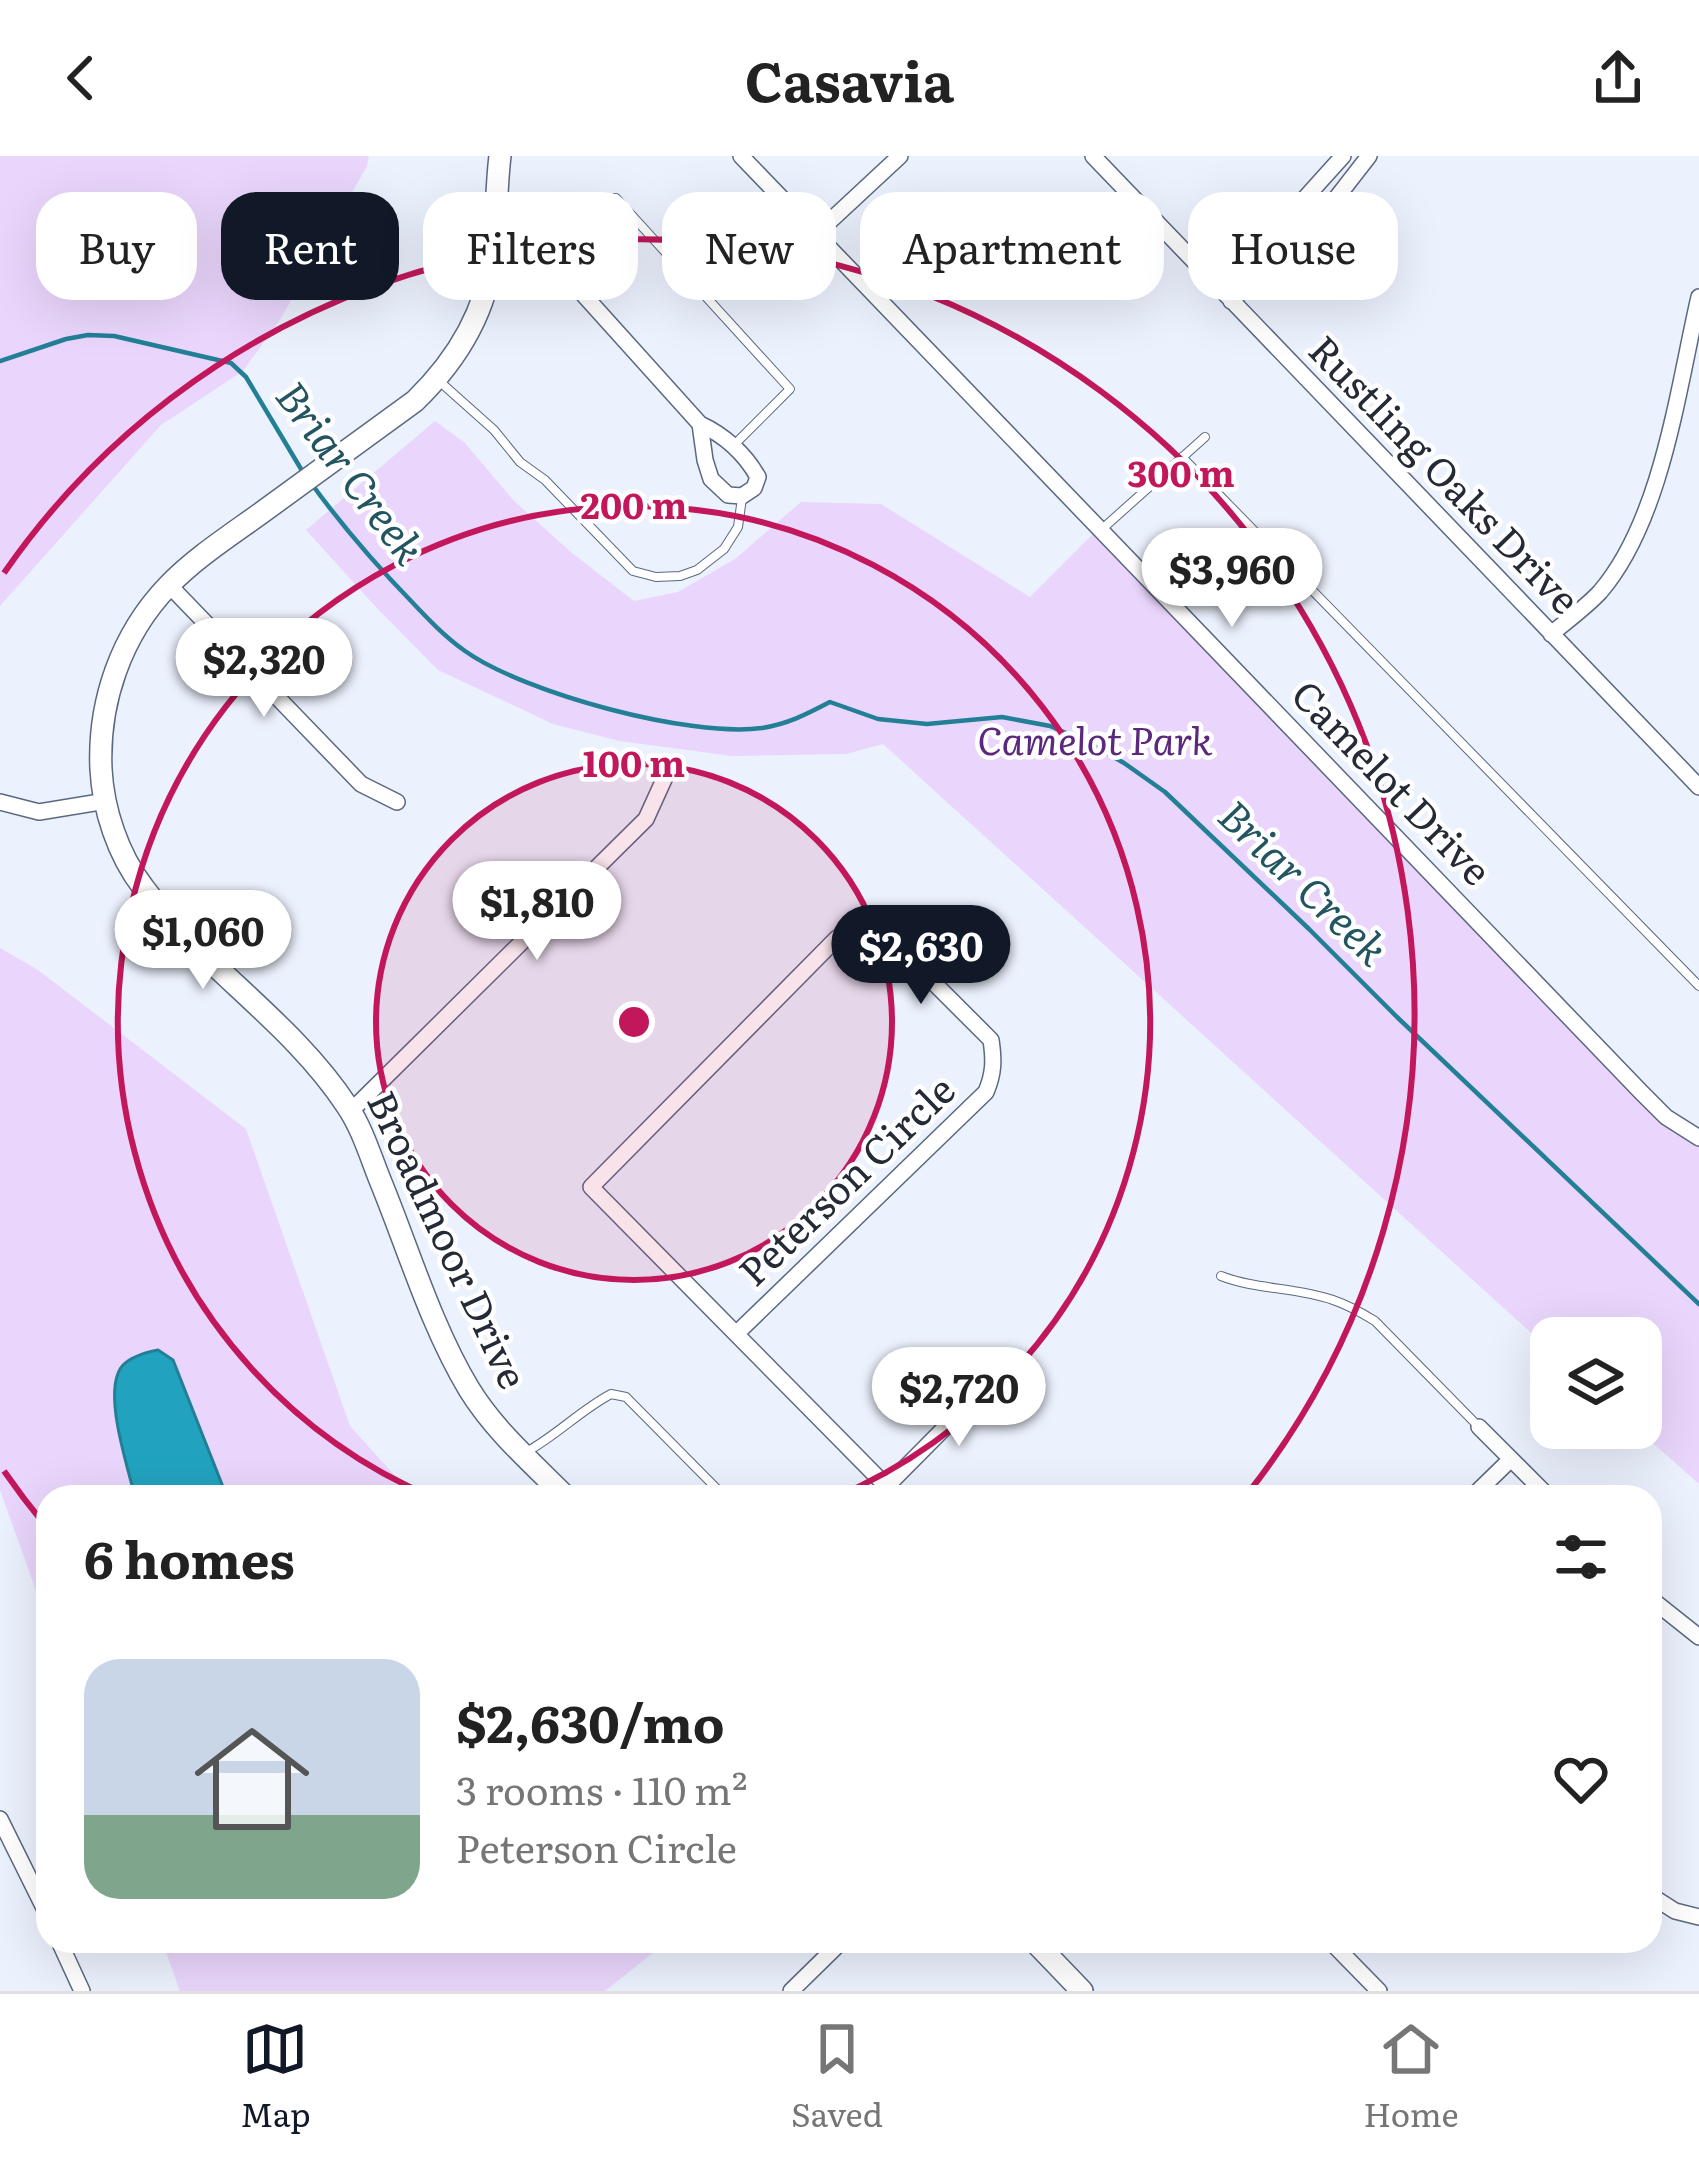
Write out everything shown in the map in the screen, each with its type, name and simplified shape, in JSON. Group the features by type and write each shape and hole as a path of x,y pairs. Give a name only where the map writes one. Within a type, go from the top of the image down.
{"street":[{"name":"Broadmoor Drive","path":"497,192 500,156"},
{"name":"Camelot Drive","path":"741,156 775,192"},
{"path":"836,215 900,156"},
{"name":"Rustling Oaks Drive","path":"1093,156 1188,256"},
{"path":"1311,192 1343,156"},
{"path":"1231,301 1328,209 1369,156"},
{"name":"Camelot Drive","path":"836,257 1653,1105 1699,1138"},
{"path":"1551,634 1599,593 1638,533 1658,476 1699,297"},
{"name":"Broadmoor Drive","path":"483,300 471,330 437,380 415,401 169,585 132,636 113,674 101,735 102,781 121,849 142,886 315,1064 351,1111 457,1366 481,1407 554,1485"},
{"path":"588,300 700,424 719,433 751,465 758,477 754,488 742,496 728,495 711,478 700,424"},
{"name":"Rustling Oaks Drive","path":"1231,301 1699,787"},
{"path":"169,585 361,784 397,802"},
{"path":"351,1111 646,819 666,776"},
{"path":"0,802 39,812 106,801"},
{"name":"Peterson Circle","path":"878,936 895,944 991,1040 994,1062 986,1091 736,1334 591,1187 837,938 878,936"},
{"path":"736,1334 886,1485"},
{"path":"897,1485 995,1377"},
{"path":"1479,1427 1537,1485"},
{"path":"1484,1485 1510,1459"},
{"path":"1662,1608 1699,1637"},
{"path":"0,1819 36,1893"},
{"path":"1662,1903 1699,1917"},
{"path":"65,1953 82,1991"},
{"path":"791,1991 830,1953"},
{"path":"1046,1953 1082,1991"},
{"path":"1342,1953 1379,1991"}],"lane":[{"path":"638,222 790,389 733,446"},
{"path":"437,380 494,430 520,462 545,480 633,571 668,577 697,570 724,549 738,527 742,496"},
{"path":"1100,531 1205,436"},
{"path":"1182,457 1699,986"},
{"path":"1221,1276 1240,1284 1330,1298 1376,1321 1479,1427"},
{"path":"524,1454 611,1394 626,1397 713,1485"}],"green space":[{"path":"0,156 369,156 352,192 221,192 221,300 291,300 243,371 161,425 0,606"},
{"name":"Camelot Park","path":"435,421 465,443 514,501 634,601 678,592 735,559 801,502 881,504 1030,597 1097,530 1665,1117 1699,1138 1699,1484 1660,1449 1662,1317 1530,1317 1530,1332 883,744 846,754 732,756 619,741 553,724 438,670 306,530"},
{"path":"0,948 38,970 246,1129 350,1426 403,1485 36,1485 36,1590 0,1490"},
{"path":"166,1953 653,1953 605,1991 180,1991"}],"water":[{"path":"158,1350 173,1360 222,1485 132,1485 118,1429 115,1392 123,1365"}],"waterway":[{"name":"Briar Creek","path":"0,361 88,335 114,336 231,363 246,377 304,474"},
{"name":"Briar Creek","path":"311,483 372,559 451,640 492,667 566,696 652,719 731,729 780,724 830,702 878,719 927,724 1002,717 1050,726 1124,763 1165,792 1699,1304"}]}
